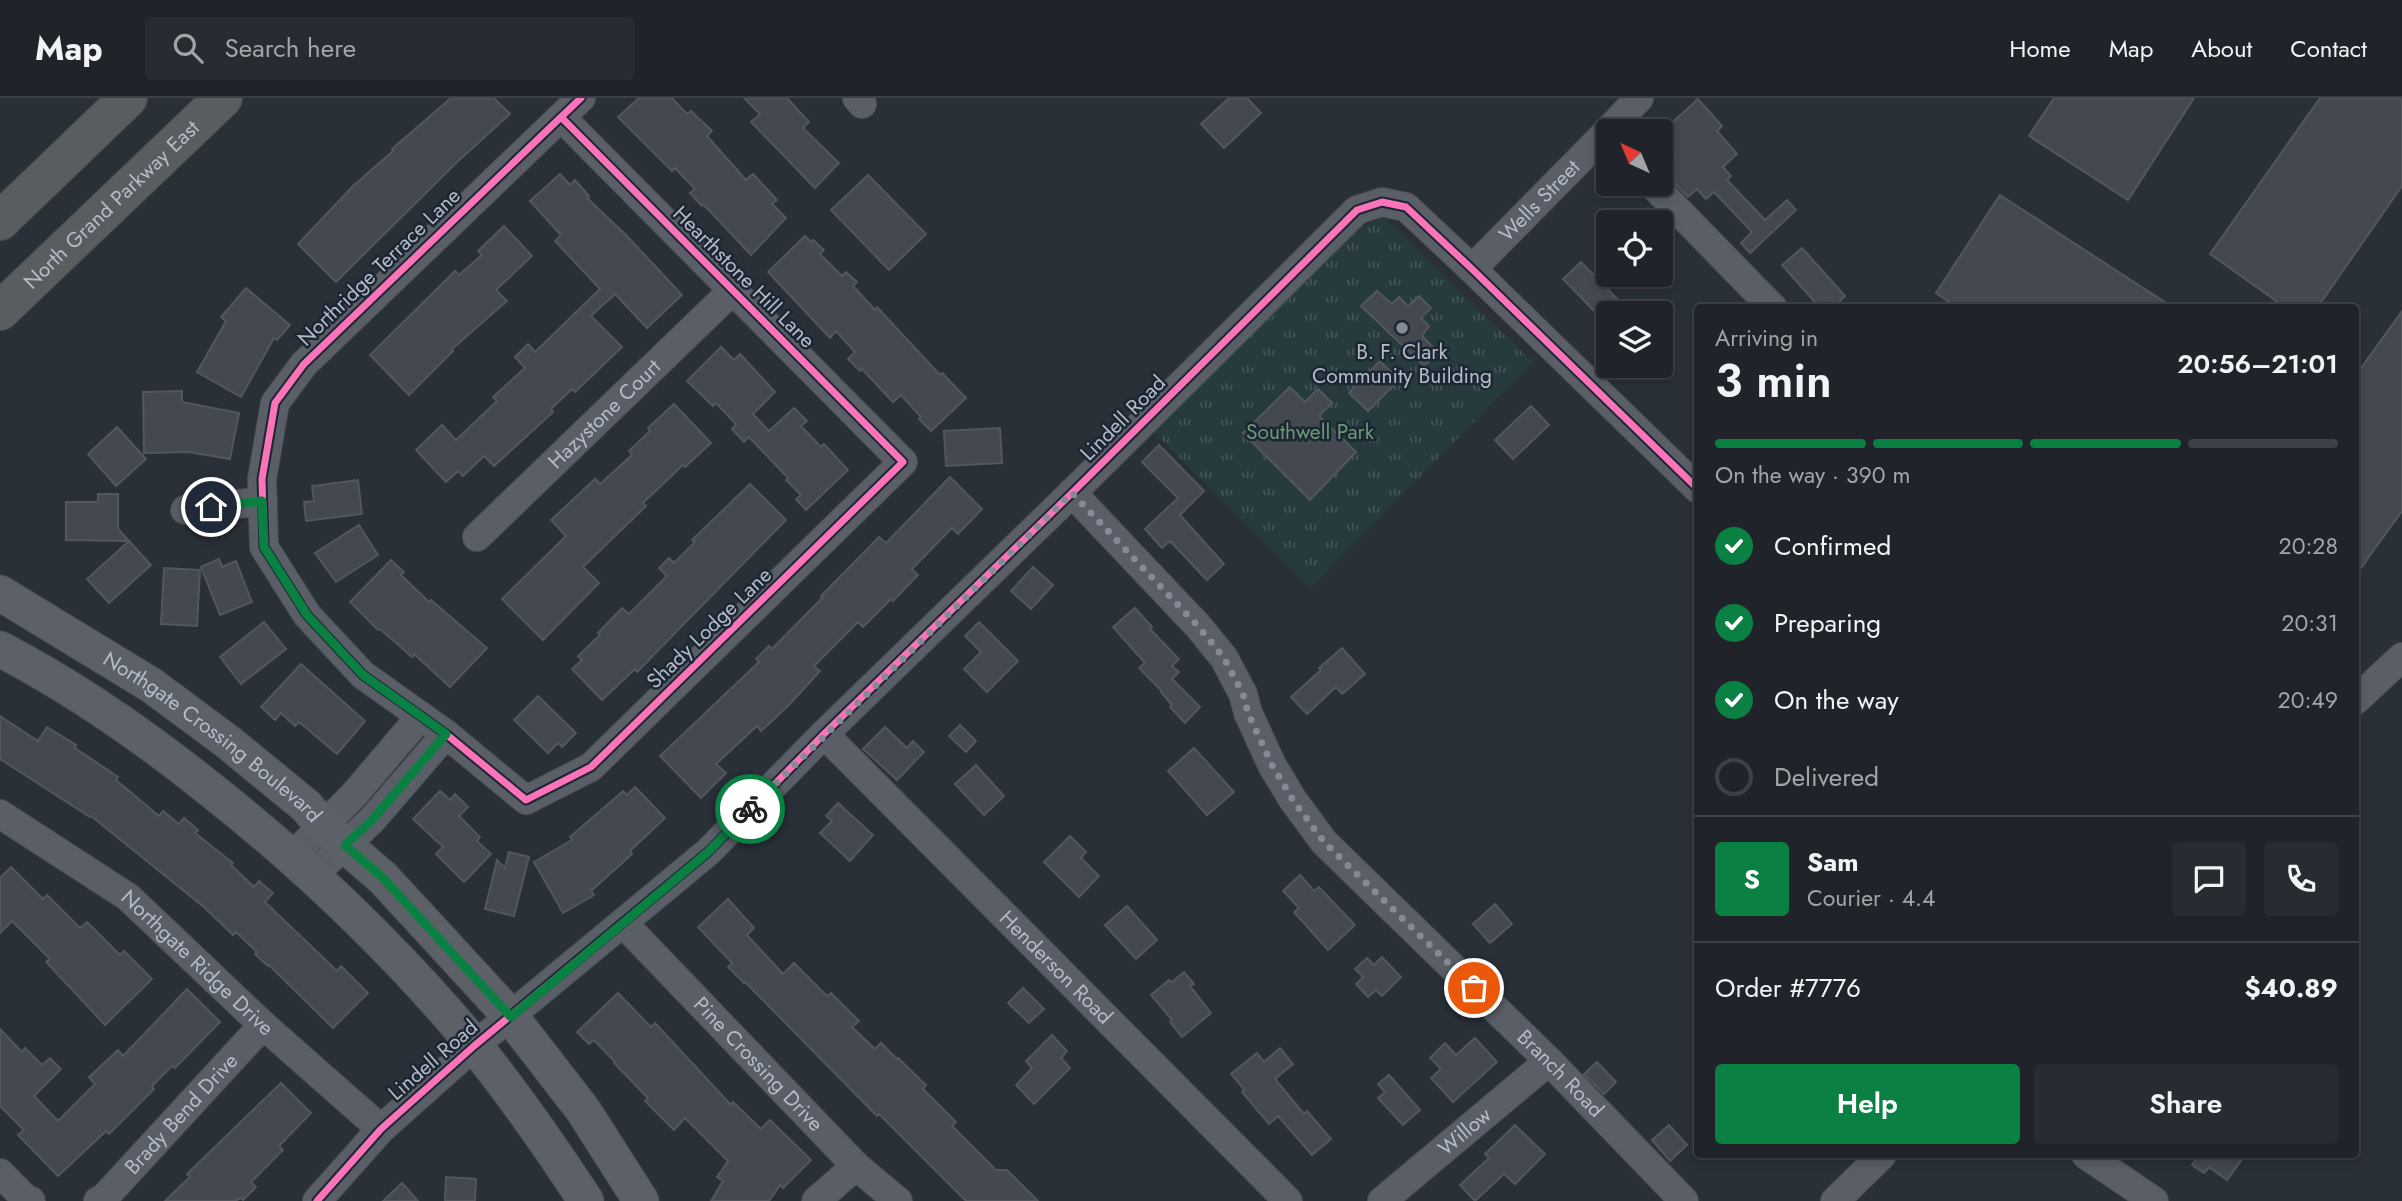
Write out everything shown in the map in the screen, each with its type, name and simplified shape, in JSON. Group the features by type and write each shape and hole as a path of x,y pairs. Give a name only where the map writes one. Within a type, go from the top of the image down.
{"highway":[{"path":"0,221 128,98"},
{"name":"North Grand Parkway East","path":"0,311 223,98"}],"main road":[{"name":"Northgate Crossing Boulevard","path":"0,593 151,685 217,734 306,806 383,878 511,1017 583,1110 641,1201"},
{"path":"15,656 53,624"},
{"name":"Northgate Crossing Boulevard","path":"15,656 144,738 302,866 398,959 450,1016 544,1137 586,1201"}],"street":[{"name":"Wells Street","path":"1620,119 1639,98"},
{"name":"Hearthstone Hill Lane","path":"571,108 732,290 903,462"},
{"name":"Northridge Terrace Lane","path":"526,800 446,734 363,675 307,615 264,547 262,479 275,403 304,364 571,108"},
{"name":"Wells Street","path":"1472,269 1596,145"},
{"path":"1664,196 1769,304"},
{"name":"Lindell Road","path":"317,1201 381,1129 474,1046 708,852 824,734 1357,210 1382,202 1406,207 1694,484"},
{"name":"Hazystone Court","path":"477,537 732,290"},
{"name":"Shady Lodge Lane","path":"526,800 591,767 903,462"},
{"name":"Branch Road","path":"1072,493 1198,626 1224,658 1243,694 1248,713 1272,765 1293,800 1324,842 1549,1061 1684,1201"},
{"path":"185,510 262,501"},
{"path":"2359,697 2402,657"},
{"path":"302,866 334,835 352,797 421,716"},
{"path":"334,835 372,820 446,734"},
{"name":"Henderson Road","path":"824,734 1288,1201"},
{"name":"Northgate Ridge Drive","path":"0,814 128,897 263,1025 381,1129"},
{"name":"Pine Crossing Drive","path":"624,924 856,1166 897,1200"},
{"name":"Brady Bend Drive","path":"98,1201 104,1198 263,1025"},
{"name":"Willow","path":"1382,1201 1549,1061"},
{"path":"1835,1201 1879,1158"},
{"path":"2090,1158 2154,1201"},
{"path":"816,1201 856,1166"},
{"path":"0,1172 31,1201"}],"green space":[{"name":"Southwell Park","path":"1383,217 1533,362 1310,588 1153,431 1355,231"}],"building":[{"path":"451,98 494,98 510,114 455,164 336,282 298,244 353,186"},
{"path":"639,98 672,98 687,114 691,111 712,131 707,136 746,180 753,174 777,200 772,204 786,218 751,255 690,193 695,189 675,168 672,171 618,117"},
{"path":"744,98 787,98 809,122 803,128 839,163 815,188 751,122 760,114"},
{"path":"1229,98 1247,98 1261,113 1224,148 1201,124"},
{"path":"2054,98 2194,98 2128,200 2029,136"},
{"path":"2320,98 2402,98 2402,186 2320,304 2280,304 2210,254"},
{"path":"1698,99 1722,126 1717,131 1737,154 1723,167 1731,176 1727,180 1765,220 1787,200 1796,210 1750,253 1741,243 1752,232 1714,192 1706,199 1697,189 1688,197 1673,182 1673,122"},
{"path":"560,174 570,185 575,180 589,196 587,198 682,295 647,328 615,294 591,316 622,347 575,392 572,389 551,409 553,412 494,466 484,456 463,476 458,471 446,482 416,450 442,425 456,440 497,401 493,397 525,368 515,357 528,344 535,352 600,289 555,241 561,235 530,201"},
{"path":"868,175 926,234 889,270 831,210"},
{"path":"2000,195 2168,304 1952,304 1936,293"},
{"path":"504,226 532,256 496,290 507,301 452,349 409,395 370,355 455,271 459,275 482,255 478,251"},
{"path":"805,236 824,250 820,254 842,276 846,272 857,282 853,286 875,310 877,307 940,375 942,373 966,398 931,431 901,395 893,402 862,369 860,371 848,359 855,352 836,331 830,338 768,272"},
{"path":"1802,248 1845,296 1837,304 1816,304 1782,265"},
{"path":"1581,262 1596,277 1596,287 1605,287 1619,301 1596,301 1596,313 1563,279"},
{"path":"246,288 290,325 277,340 274,338 241,397 197,372 226,321 221,317"},
{"name":"B. F. Clark Community Building","path":"1377,291 1392,304 1399,297 1408,306 1419,296 1431,308 1421,318 1429,326 1422,336 1439,353 1424,366 1361,306"},
{"path":"2402,311 2402,511 2359,571 2359,371"},
{"path":"721,347 734,360 740,354 775,392 753,414 769,431 794,408 807,421 801,426 821,447 824,444 848,470 806,510 796,499 801,495 786,480 788,478 749,437 744,442 732,429 736,424 716,403 713,406 687,381"},
{"path":"1380,361 1399,380 1368,411 1349,393"},
{"path":"1290,387 1305,402 1318,389 1332,403 1319,416 1356,452 1310,500 1243,433"},
{"path":"182,391 182,402 239,413 230,459 188,452 144,453 143,392"},
{"path":"674,404 711,443 643,503 646,506 583,567 599,583 543,640 502,599 566,536 551,520 595,479 600,484 632,455 629,451 650,431 648,428"},
{"path":"1531,406 1549,425 1513,459 1495,440"},
{"path":"117,427 146,459 116,486 88,454"},
{"path":"1000,428 1002,463 946,466 944,431"},
{"path":"1159,445 1204,491 1180,515 1224,564 1207,580 1170,541 1162,548 1145,529 1178,498 1142,462"},
{"path":"950,477 982,509 958,534 952,528 912,569 918,575 893,601 891,599 863,627 858,622 814,666 820,671 788,706 761,731 757,726 716,764 726,773 701,798 660,756 759,662 756,659 769,646 772,649 879,537 886,543"},
{"path":"358,480 362,514 306,521 304,502 314,501 312,486"},
{"path":"750,484 786,520 637,672 635,669 602,700 572,669 582,660 578,656 622,608 629,614 667,576 659,568 669,558 674,563 695,542 692,540"},
{"path":"98,494 118,494 118,529 129,541 66,540 66,502 98,502"},
{"path":"359,525 378,555 336,582 315,553"},
{"path":"129,541 151,565 109,603 87,579"},
{"path":"219,559 222,567 236,561 252,602 220,615 201,567"},
{"path":"391,560 404,572 401,575 429,602 431,600 487,648 450,687 414,654 412,657 378,630 350,602"},
{"path":"1033,567 1053,585 1031,609 1011,591"},
{"path":"164,568 200,570 197,626 161,624"},
{"path":"1135,608 1152,627 1150,629 1179,659 1172,666 1179,672 1172,679 1200,707 1185,723 1170,707 1172,705 1162,691 1139,668 1145,663 1113,627"},
{"path":"264,622 286,649 241,684 220,657"},
{"path":"979,622 1018,661 987,692 964,669 981,652 965,636"},
{"path":"1342,648 1365,674 1342,694 1336,687 1307,714 1291,697"},
{"path":"301,664 365,721 337,754 299,722 295,726 281,713 275,720 261,707"},
{"path":"538,696 576,733 562,747 558,743 548,753 514,720"},
{"path":"0,716 38,741 47,727 118,777 116,780 159,816 163,811 179,824 184,818 198,830 195,833 233,863 231,865 254,887 259,881 273,893 265,902 337,971 341,966 368,993 333,1028 255,954 257,952 236,932 233,935 205,908 91,816 0,759"},
{"path":"960,725 976,741 966,752 949,736"},
{"path":"885,727 907,748 913,741 924,752 897,780 863,749"},
{"path":"1194,748 1234,792 1207,815 1168,771"},
{"path":"976,765 1004,796 984,815 955,784"},
{"path":"635,787 665,818 630,851 632,854 591,891 594,895 563,913 534,862 572,840 570,837 623,791 627,795"},
{"path":"440,791 450,800 455,794 468,807 459,816 480,837 477,841 491,854 464,882 436,854 443,847 413,819"},
{"path":"838,803 873,835 850,861 820,833 832,821 826,816"},
{"path":"1070,836 1086,852 1081,858 1099,876 1079,897 1044,862"},
{"path":"509,852 529,857 514,916 485,909 497,860 505,868"},
{"path":"11,867 43,899 47,895 80,928 87,922 120,955 124,951 152,979 105,1025 46,962 50,959 12,921 0,933 0,878"},
{"path":"1300,875 1314,891 1319,887 1355,925 1328,950 1294,912 1299,908 1283,891"},
{"path":"728,899 754,928 747,935 783,974 794,963 827,996 831,993 859,1021 852,1027 875,1049 881,1043 898,1058 926,1085 923,1089 956,1122 952,1126 996,1170 1007,1170 1038,1201 966,1201 879,1114 877,1116 728,967 732,963 698,927"},
{"path":"1495,904 1512,924 1490,943 1473,924"},
{"path":"1127,906 1157,940 1136,959 1105,925"},
{"path":"1382,957 1401,977 1382,996 1376,990 1368,997 1356,984 1363,977 1355,969 1367,958 1374,965"},
{"path":"1184,972 1194,984 1190,986 1211,1013 1182,1037 1151,995"},
{"path":"1023,988 1044,1009 1029,1023 1008,1003"},
{"path":"187,989 220,1022 175,1068 172,1066 152,1086 154,1089 109,1134 106,1131 58,1176 18,1135 24,1130 0,1106 0,1029 22,1052 25,1048 42,1065 50,1058 61,1069 34,1096 58,1121 95,1084 89,1077 118,1050 123,1056"},
{"path":"618,993 651,1027 655,1023 731,1105 733,1102 761,1129 770,1120 811,1160 783,1188 780,1185 769,1201 711,1201 723,1181 717,1177 728,1161 685,1118 674,1130 645,1101 648,1098 594,1040 589,1044 577,1032"},
{"path":"1052,1035 1067,1051 1061,1058 1070,1068 1034,1104 1016,1085 1032,1068 1026,1061"},
{"path":"1475,1038 1497,1062 1453,1102 1431,1078 1441,1069 1430,1058 1445,1043 1456,1055"},
{"path":"1280,1048 1293,1064 1275,1079 1304,1114 1307,1111 1331,1139 1312,1155 1278,1116 1269,1124 1242,1092 1244,1089 1231,1074 1257,1053 1264,1062"},
{"path":"1597,1062 1616,1082 1604,1094 1584,1074"},
{"path":"1389,1075 1420,1110 1403,1125 1378,1098 1385,1092 1378,1084"},
{"path":"281,1083 311,1113 279,1146 283,1150 251,1182 256,1187 243,1200 165,1201 190,1177 187,1174"},
{"path":"1515,1125 1545,1154 1515,1184 1504,1174 1475,1201 1460,1185 1489,1158 1485,1154"},
{"path":"1669,1125 1687,1145 1670,1161 1652,1140"},
{"path":"2197,1158 2243,1158 2227,1180 2209,1167 2204,1173 2192,1165"},
{"path":"446,1177 476,1179 475,1201 445,1201"},
{"path":"402,1183 418,1201 383,1201"}],"cycle path":[{"path":"561,117 903,462 591,767 526,800 446,734 363,675 307,615 264,547 262,479 275,403 304,364 561,117 581,98"},
{"path":"317,1201 381,1129 474,1046 708,852 824,734 1357,210 1382,202 1406,207 1694,485"}],"way so far":[{"path":"750,809 1072,493 1198,626 1224,658 1243,694 1248,713 1272,765 1293,800 1324,842 1474,988"}],"place":[{"name":"B. F. Clark Community Building","path":"1402,328"}],"route":[{"path":"211,507 262,501 264,547 307,615 363,675 446,734 372,820 345,845 383,878 511,1017 708,852 750,809"}]}
